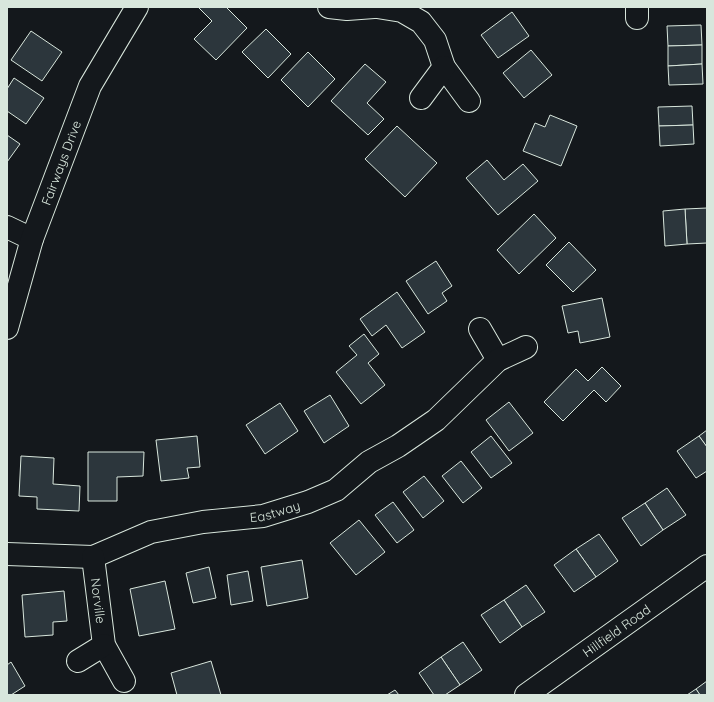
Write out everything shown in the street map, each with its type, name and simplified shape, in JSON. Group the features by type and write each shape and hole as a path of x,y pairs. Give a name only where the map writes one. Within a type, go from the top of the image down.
{"street":[{"name":"Fairways Drive","path":"7,328 32,239 90,86 137,7"},
{"path":"329,7 347,9 374,7"},
{"path":"377,7 402,11 421,22 435,40 444,67 469,101"},
{"path":"421,98 444,67"},
{"path":"7,227 32,239"},
{"path":"480,328 498,360"},
{"name":"Eastway","path":"7,554 92,557 151,532 203,522 264,516 308,502 336,490 369,462 398,446 436,420 498,360 526,347"},
{"name":"Norville","path":"92,557 104,645 124,681"},
{"name":"Hillfield Road","path":"526,695 707,566"},
{"path":"78,660 104,645"}],"building":[{"path":"198,7 226,7 247,28 216,60 194,39 212,21"},
{"path":"512,12 529,36 498,58 481,35"},
{"path":"701,25 702,45 668,46 667,26"},
{"path":"266,29 291,54 268,78 242,52"},
{"path":"31,31 62,52 42,81 11,60"},
{"path":"702,45 702,64 668,66 668,46"},
{"path":"531,50 552,75 524,98 503,73"},
{"path":"308,52 335,79 308,107 281,80"},
{"path":"365,64 386,82 367,103 384,119 368,135 331,101"},
{"path":"702,64 703,84 669,85 668,66"},
{"path":"14,78 44,98 26,124 7,111 7,89"},
{"path":"692,106 693,125 659,126 658,107"},
{"path":"550,115 577,126 561,166 523,151 535,123 545,127"},
{"path":"693,125 694,144 660,146 659,126"},
{"path":"397,126 437,163 405,197 365,159"},
{"path":"7,135 20,144 7,162"},
{"path":"487,160 504,180 523,164 538,181 498,215 466,178"},
{"path":"707,208 707,243 687,244 685,209"},
{"path":"685,209 687,244 665,246 663,211"},
{"path":"534,214 556,238 519,274 497,250"},
{"path":"569,242 596,270 573,292 546,265"},
{"path":"436,261 452,286 442,293 447,301 428,314 406,281"},
{"path":"397,292 425,332 402,348 386,325 372,336 360,319"},
{"path":"602,298 610,337 580,343 578,331 568,333 562,306"},
{"path":"364,334 379,354 368,363 385,385 361,404 336,372 357,355 349,346"},
{"path":"602,367 621,386 606,402 594,390 563,421 544,402 576,369 588,381"},
{"path":"330,395 349,426 324,443 304,411"},
{"path":"509,402 533,433 509,451 486,420"},
{"path":"280,403 298,431 265,454 246,425"},
{"path":"707,430 707,447 699,436"},
{"path":"197,436 200,467 187,468 189,478 161,481 156,440"},
{"path":"491,436 512,463 491,478 471,452"},
{"path":"699,436 707,447 707,471 696,478 677,451"},
{"path":"88,452 144,452 143,476 117,477 117,501 88,501"},
{"path":"21,456 54,458 53,484 80,486 79,511 37,509 37,497 19,496"},
{"path":"461,461 482,488 463,503 442,476"},
{"path":"424,476 444,501 423,518 403,492"},
{"path":"667,488 686,515 663,530 645,503"},
{"path":"393,502 414,530 397,543 375,515"},
{"path":"645,503 663,530 641,546 622,518"},
{"path":"359,520 385,552 356,575 330,543"},
{"path":"599,534 618,561 596,577 576,549"},
{"path":"576,549 596,577 574,592 554,565"},
{"path":"302,560 308,598 267,606 261,567"},
{"path":"209,567 216,598 193,603 186,573"},
{"path":"248,571 253,601 231,605 227,575"},
{"path":"165,581 175,629 139,636 130,589"},
{"path":"526,585 545,612 522,627 504,600"},
{"path":"64,591 67,621 53,622 53,635 25,637 22,595"},
{"path":"504,600 522,627 500,643 481,615"},
{"path":"463,642 482,670 460,685 441,657"},
{"path":"441,657 460,685 445,695 434,695 419,673"},
{"path":"211,661 221,695 177,695 171,673"},
{"path":"11,662 25,686 11,695 7,695 7,665"},
{"path":"707,681 707,695 700,695 696,689"},
{"path":"696,689 700,695 687,695"},
{"path":"395,690 399,695 387,695"}]}
